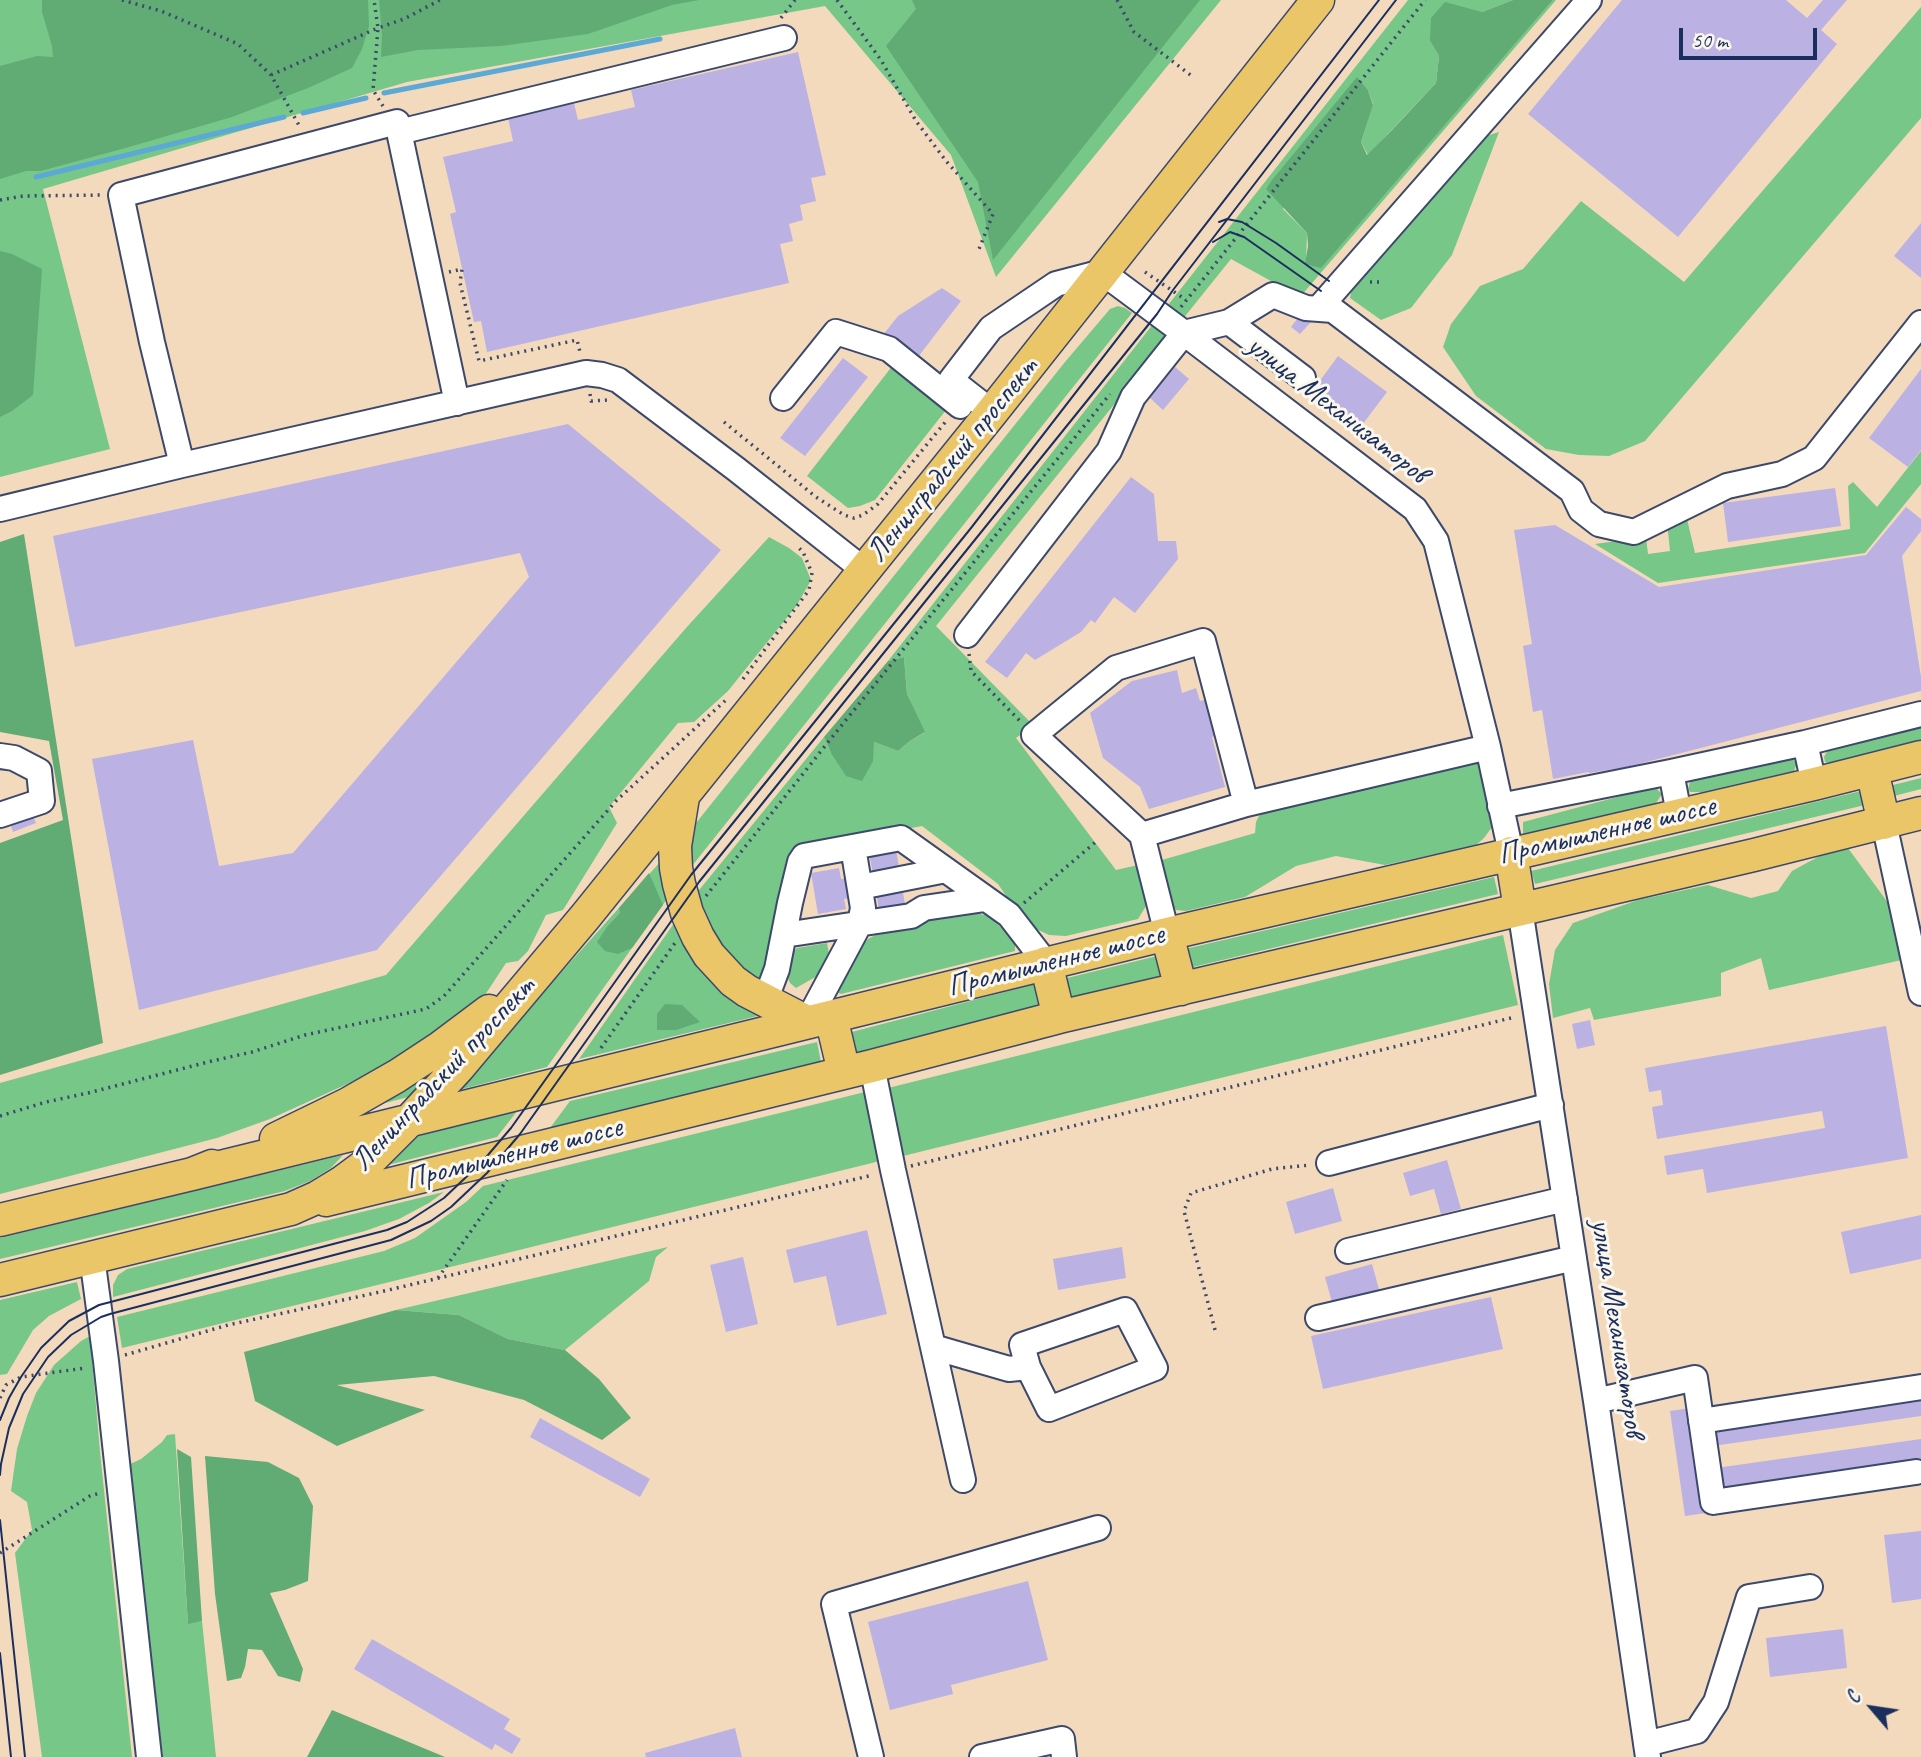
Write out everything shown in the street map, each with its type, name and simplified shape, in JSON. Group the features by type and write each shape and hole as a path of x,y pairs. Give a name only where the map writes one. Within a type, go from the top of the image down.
{"main road":[{"name":"Ленинградский проспект","path":"0,1280 291,1209 318,1197 364,1166 458,1068 585,917 864,570 978,414 1102,272 1318,0"},
{"name":"Промышленное шоссе","path":"192,1174 1046,963 1921,757"},
{"path":"1872,770 1884,823"},
{"path":"682,797 675,846 679,884 690,919 709,955 720,969 747,991 765,1001 819,1020 858,1069"},
{"name":"Промышленное шоссе","path":"291,1209 1059,1017 1921,813"},
{"path":"1510,853 1520,909"},
{"name":"Ленинградский проспект","path":"0,1220 192,1174 296,1130 397,1076 486,1014 585,917"},
{"path":"1167,934 1181,989"},
{"path":"1046,963 1059,1017"}],"street":[{"path":"1319,307 1588,0"},
{"path":"181,465 121,195 782,28"},
{"path":"394,128 457,403"},
{"path":"978,414 951,380 990,328 1056,284 1102,272"},
{"name":"улица Механизаторов","path":"1102,272 1415,509 1436,541 1488,747 1510,853"},
{"path":"967,635 1109,451 1133,397 1176,327 1229,322 1273,295 1306,308 1333,310 1572,491 1581,510 1599,524 1634,532 1727,486 1782,474 1814,458 1921,323"},
{"path":"1229,322 1303,378"},
{"path":"783,398 836,332 889,349 978,414"},
{"path":"0,509 586,373 618,380 864,570"},
{"path":"1167,934 1142,835 1034,735 1116,668 1203,642 1247,804"},
{"path":"1500,806 1805,743 1921,714"},
{"path":"1805,743 1814,784"},
{"path":"1142,835 1247,804 1488,747"},
{"path":"0,756 14,758 38,771 41,801 0,815"},
{"path":"1671,772 1679,814"},
{"path":"1884,823 1921,993"},
{"path":"765,1001 778,969 800,862 804,856 901,838 1009,915 1046,963"},
{"path":"819,1020 827,985 860,923 863,908 853,847"},
{"path":"860,887 946,870"},
{"path":"784,935 911,915 924,908 985,899"},
{"name":"улица Механизаторов","path":"1520,909 1647,1750"},
{"path":"858,1069 893,1170 963,1480"},
{"path":"1329,1163 1551,1105"},
{"path":"1348,1251 1565,1199"},
{"path":"92,1257 106,1361 149,1757"},
{"path":"1318,1318 1574,1258"},
{"path":"1125,1310 1155,1368 1049,1409 1028,1367 1022,1345 1125,1310"},
{"path":"933,1348 1009,1369 1028,1367"},
{"path":"1596,1401 1695,1378 1713,1502 1916,1472"},
{"path":"1701,1421 1921,1387"},
{"path":"871,1757 834,1604 1098,1528"},
{"path":"1647,1750 1697,1731 1716,1702 1749,1597 1810,1587"},
{"path":"982,1757 1045,1751 1062,1740 1064,1757"}],"path":[{"path":"122,0 162,11 238,44 271,75 311,145"},
{"path":"374,0 378,28 373,90 394,128"},
{"path":"271,75 404,19 440,0"},
{"path":"782,28 796,0"},
{"path":"837,0 881,60 916,121 946,161 993,214 979,249"},
{"path":"1117,0 1134,32 1193,77"},
{"path":"1176,327 1186,300 1425,0"},
{"path":"0,200 23,196 121,195"},
{"path":"428,275 462,269 460,283 479,361 577,340 591,401 609,400"},
{"path":"1145,272 1186,300"},
{"path":"579,1079 703,901 1117,385"},
{"path":"724,422 816,497 844,515 854,518 878,504 978,414"},
{"path":"738,685 809,590 811,573 803,552 794,544"},
{"path":"967,635 971,671 1034,735"},
{"path":"0,1116 46,1102 252,1052 305,1035 426,1009 444,996 616,801 730,695"},
{"path":"1009,915 1098,840"},
{"path":"0,1398 6,1385 20,1377 88,1368 228,1325 893,1170 1536,1012"},
{"path":"438,1278 528,1151"},
{"path":"1215,1329 1184,1211 1192,1194 1272,1169 1329,1163"},
{"path":"0,1553 90,1496 120,1489"}],"green space":[{"path":"0,0 1221,0 996,277 951,155 825,6 407,82 43,189 110,449 0,477"},
{"path":"42,0 368,0 369,26 362,49 352,68 308,88 232,117 41,171 26,171 0,179 0,66 37,56 53,57 42,12"},
{"path":"379,0 699,0 672,5 588,34 501,46 418,50 381,57"},
{"path":"912,0 1200,0 993,260 978,182 886,46 916,9"},
{"path":"1408,0 1513,0 1482,12 1430,41 1439,56 1436,83 1368,155 1361,142 1373,104 1368,90 1357,78 1283,209 1307,233 1306,263 1321,267 1553,0 1556,0 1300,297 1231,259 936,626 1033,725 1016,738 1116,870 1138,865 1146,906 1138,919 1066,936 1049,935 1034,928 1016,910 998,884 922,826 796,850 763,978 755,983 713,943 695,895 824,737 831,753 874,742 898,751 924,733 907,694 904,657 888,661"},
{"path":"1513,0 1553,0 1321,268 1305,264 1307,233 1266,189 1272,180 1357,77 1368,90 1373,105 1361,142 1367,155 1392,130 1436,83 1439,56 1430,41 1431,18 1445,2 1482,12"},
{"path":"1921,7 1921,118 1645,441 1609,456 1579,455 1546,449 1476,396 1443,347 1451,324 1480,286 1523,269 1581,201 1684,282"},
{"path":"1499,132 1452,255 1411,308 1381,320 1350,298 1354,278 1480,138"},
{"path":"0,251 42,269 33,395 0,417"},
{"path":"1118,306 1132,313 688,871 684,838 1065,362 1110,309"},
{"path":"893,365 950,405 875,500 848,508 807,476"},
{"path":"1921,451 1921,484 1865,553 1658,583 1595,544 1646,537 1648,554 1670,551 1667,522 1687,519 1695,553 1850,529 1848,486 1853,482 1877,507"},
{"path":"24,534 103,1043 0,1075 0,843 63,820 49,741 0,732 0,542"},
{"path":"769,537 802,558 811,580 797,605 728,691 694,722 678,723 609,807 617,823 563,910 546,915 528,951 518,961 506,963 483,998 396,1059 270,1119 217,1138 0,1194 0,1083 386,975 686,628"},
{"path":"904,657 907,694 925,732 898,751 874,742 873,761 862,781 846,776 824,737 888,661"},
{"path":"1921,727 1921,741 1825,762 1828,749"},
{"path":"1791,758 1797,763 1794,771 1702,792 1688,790 1690,782 1715,773"},
{"path":"1481,761 1493,816 1492,827 1476,845 1385,865 1336,856 1296,866 1245,897 1186,911 1176,910 1168,902 1158,866 1162,860 1255,833 1260,814 1268,807"},
{"path":"1921,778 1921,789 1890,797 1889,786"},
{"path":"1655,787 1662,794 1656,803 1523,836 1523,822"},
{"path":"1861,791 1865,805 1535,884 1531,871"},
{"path":"1848,848 1891,907 1906,959 1769,990 1761,958 1721,973 1721,996 1594,1020 1590,1008 1553,1018 1549,984 1555,950 1573,923 1638,900 1708,885 1751,898 1778,891 1792,871 1827,852"},
{"path":"661,861 667,899 547,1067 455,1091"},
{"path":"649,873 663,905 632,948 618,954 605,951 597,942 620,913 619,908"},
{"path":"1494,877 1498,894 1189,968 1185,949"},
{"path":"970,912 985,915 1015,938 1015,951 841,994 837,992 855,952 868,939 879,933 915,927 924,919"},
{"path":"677,919 762,1015 579,1059"},
{"path":"1503,935 1518,1005 903,1156 888,1088"},
{"path":"827,943 829,954 819,975 796,988 786,974 793,952 797,948"},
{"path":"1157,956 1163,975 1068,998 1063,979"},
{"path":"1035,984 1041,1005 854,1053 848,1033"},
{"path":"665,1004 682,1005 700,1022 676,1030 657,1030 657,1014"},
{"path":"817,1042 821,1062 550,1128 570,1101"},
{"path":"458,1051 412,1096 362,1109"},
{"path":"865,1092 880,1161 122,1348 117,1317 384,1251 415,1238 466,1202 483,1186"},
{"path":"518,1110 497,1137 388,1165 416,1135"},
{"path":"343,1155 331,1168 310,1181 285,1191 0,1259 0,1238"},
{"path":"444,1192 399,1219 365,1231 113,1297 113,1285 118,1275 127,1269"},
{"path":"668,1247 656,1257 649,1281 565,1350 508,1339 459,1315 396,1310"},
{"path":"77,1282 81,1299 49,1316 33,1330 7,1374 0,1375 0,1300"},
{"path":"396,1310 459,1315 508,1339 565,1350 599,1379 631,1418 602,1440 524,1400 434,1376 337,1385 425,1410 337,1446 255,1401 244,1352"},
{"path":"90,1336 132,1757 42,1757 15,1553 32,1530 27,1502 11,1491 17,1449 36,1393 54,1365"},
{"path":"175,1434 188,1623 202,1621 216,1757 163,1757 128,1465 141,1459 167,1435"},
{"path":"177,1449 191,1457 202,1621 188,1624"},
{"path":"205,1456 268,1462 299,1478 313,1506 308,1581 270,1593 303,1669 300,1682 278,1676 262,1650 248,1649 241,1678 227,1681 215,1594"},
{"path":"332,1710 445,1757 307,1757"}],"building":[{"path":"1622,0 1786,0 1807,18 1823,0 1847,0 1821,30 1837,44 1678,237 1528,114"},
{"path":"798,52 826,175 811,178 816,201 800,205 803,220 789,224 793,241 780,244 789,283 487,352 481,321 474,322 450,214 456,212 443,157 513,141 508,118 574,103 578,120 635,107 631,90"},
{"path":"1921,223 1921,278 1894,256"},
{"path":"942,288 961,301 915,361 883,335 898,316"},
{"path":"1301,314 1311,322 1300,334 1291,327"},
{"path":"1338,356 1387,392 1359,429 1311,393"},
{"path":"843,358 868,377 805,456 780,438"},
{"path":"1175,367 1189,379 1163,410 1149,397"},
{"path":"1921,369 1921,450 1908,467 1869,438"},
{"path":"568,424 721,550 377,950 139,1010 92,759 193,740 219,866 293,853 529,577 520,553 75,647 53,536"},
{"path":"1131,477 1154,494 1158,541 1176,541 1178,559 1135,613 1114,597 1095,623 1091,620 1081,632 1035,660 1026,653 1007,678 985,662"},
{"path":"1835,488 1841,526 1728,542 1723,503"},
{"path":"1906,507 1921,519 1921,531 1902,556 1921,691 1627,767 1553,779 1542,710 1533,712 1523,646 1532,644 1514,530 1555,525 1659,587 1866,555"},
{"path":"1177,670 1182,693 1196,688 1200,701 1212,698 1222,734 1212,737 1225,787 1149,809 1140,787 1103,758 1090,713 1132,681"},
{"path":"31,812 36,823 13,832 9,820"},
{"path":"896,849 906,911 880,915 876,893 844,899 846,909 818,914 811,873 839,868 841,879 873,874 869,853"},
{"path":"1590,1020 1595,1045 1577,1049 1572,1024"},
{"path":"1886,1026 1908,1158 1707,1193 1703,1169 1667,1175 1664,1156 1825,1128 1822,1111 1657,1139 1652,1107 1663,1105 1661,1090 1649,1092 1645,1068"},
{"path":"1447,1160 1461,1209 1441,1214 1434,1189 1410,1196 1403,1173"},
{"path":"1333,1188 1342,1221 1295,1234 1286,1202"},
{"path":"1921,1215 1921,1259 1850,1274 1841,1232"},
{"path":"867,1230 887,1314 837,1326 826,1276 794,1283 786,1250"},
{"path":"1122,1247 1126,1278 1058,1290 1053,1259"},
{"path":"743,1257 758,1324 726,1332 710,1265"},
{"path":"1372,1264 1380,1293 1333,1306 1325,1277"},
{"path":"1491,1297 1503,1349 1323,1389 1311,1336"},
{"path":"1921,1375 1921,1416 1713,1446 1716,1468 1921,1439 1921,1482 1685,1516 1670,1411"},
{"path":"540,1418 650,1479 640,1497 530,1437"},
{"path":"1921,1531 1921,1599 1892,1603 1884,1535"},
{"path":"1028,1581 1048,1660 951,1685 953,1694 890,1710 868,1622"},
{"path":"1843,1629 1847,1668 1770,1677 1766,1638"},
{"path":"372,1639 510,1719 504,1729 521,1739 512,1754 495,1744 492,1750 354,1669"},
{"path":"735,1728 742,1757 646,1757 645,1753"}],"waterway":[{"path":"384,93 660,39"},
{"path":"303,113 366,98"},
{"path":"36,177 284,117"}],"tram line":[{"path":"0,1420 9,1398 41,1348 69,1321 99,1305 387,1230 407,1222 444,1198 482,1162 511,1128 691,875 971,528 1379,0"},
{"path":"0,1475 9,1428 23,1394 48,1357 71,1335 110,1314 391,1240 431,1221 451,1207 487,1173 520,1134 699,882 1157,314 1396,0"},
{"path":"1219,222 1227,219 1242,222 1329,281"},
{"path":"1213,242 1230,232 1244,237 1321,291"},
{"path":"0,1520 25,1757"},
{"path":"0,1653 11,1757"}]}
